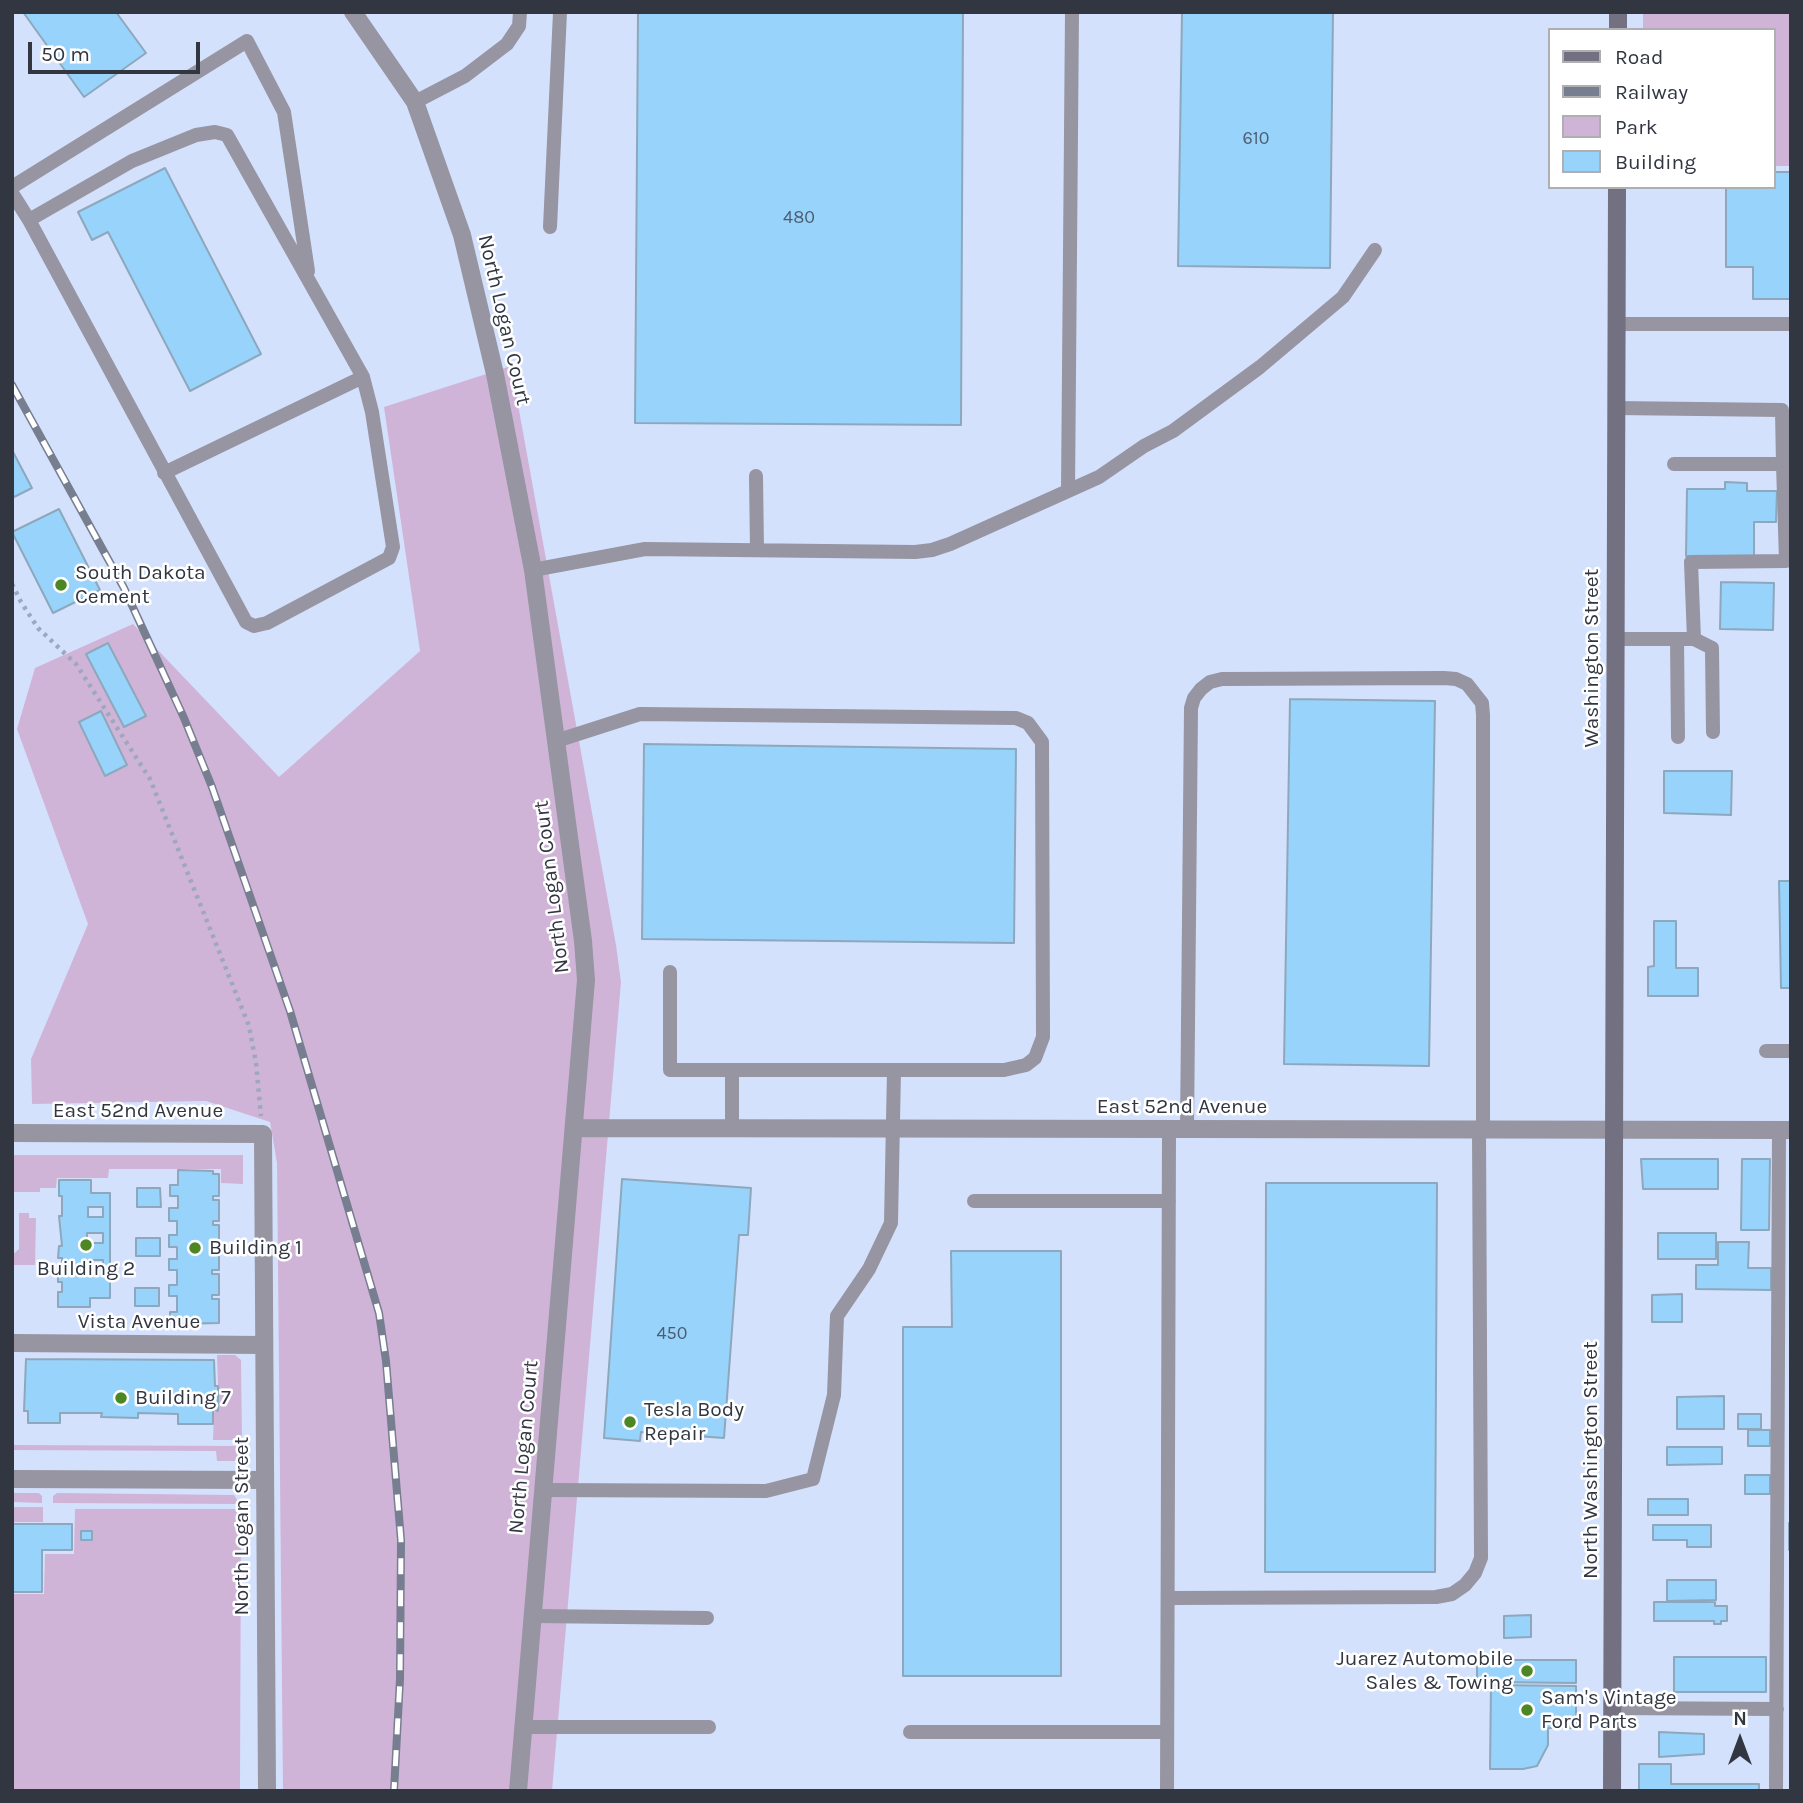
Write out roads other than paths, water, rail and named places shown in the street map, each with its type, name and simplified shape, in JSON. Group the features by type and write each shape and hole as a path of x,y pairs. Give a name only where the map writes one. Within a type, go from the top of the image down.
{"main road":[{"name":"Washington Street","path":"1615,1129 1617,189"},
{"name":"North Washington Street","path":"1612,1791 1615,1129"}],"street":[{"name":"North Logan Court","path":"353,12 415,102 462,235 495,374 533,570 586,980 518,1791"},
{"name":"East 52nd Avenue","path":"574,1128 1785,1130"},
{"name":"East 52nd Avenue","path":"12,1133 263,1135"},
{"name":"North Logan Street","path":"263,1135 267,1791"},
{"name":"Vista Avenue","path":"12,1343 264,1345"},
{"path":"12,1479 265,1480"}],"lane":[{"path":"415,102 465,76 508,44 519,26 520,12"},
{"path":"551,227 559,12"},
{"path":"1068,491 1072,12"},
{"path":"12,187 247,41 284,112 310,282"},
{"path":"12,193 246,622 254,626 267,623 390,558 393,547 372,412 363,377 227,135 215,132 196,135 132,161 29,220"},
{"path":"533,570 645,549 932,551 1099,477 1144,446 1173,431 1260,367 1343,298 1375,250"},
{"path":"1616,324 1791,324"},
{"path":"164,473 363,377"},
{"path":"1615,408 1786,410 1783,464 1786,561 1691,562 1693,639"},
{"path":"1674,464 1783,464"},
{"path":"756,476 757,550"},
{"path":"1615,639 1693,639 1712,648 1713,732"},
{"path":"1676,639 1678,737"},
{"path":"1167,1598 1436,1597 1452,1594 1465,1585 1475,1573 1481,1558 1483,715 1482,703 1467,684 1444,678 1222,679 1210,682 1200,689 1194,698 1191,708 1187,1129"},
{"path":"556,741 640,714 1004,717 1028,723 1042,742 1043,1037 1035,1058 1026,1065 1016,1070 670,1070 670,972"},
{"path":"1766,1051 1791,1051"},
{"path":"732,1070 732,1128"},
{"path":"543,1490 766,1491 813,1479 834,1395 837,1316 869,1269 891,1223 894,1070"},
{"path":"1167,1791 1169,1129"},
{"path":"1776,1791 1785,1130"},
{"path":"974,1201 1169,1201"},
{"path":"533,1616 707,1618"},
{"path":"1612,1708 1777,1709"},
{"path":"524,1727 709,1727"},
{"path":"910,1732 1167,1732"}],"railway":[{"path":"12,385 124,588 184,718 212,787 290,1011 379,1313 386,1361 401,1540 400,1679 394,1791"}],"place":[{"name":"South Dakota Cement","path":"61,585"},
{"name":"Building 2","path":"86,1245"},
{"name":"Building 1","path":"195,1248"},
{"name":"Building 7","path":"121,1398"},
{"name":"Tesla Body Repair","path":"630,1422"},
{"name":"Juarez Automobile Sales & Towing","path":"1527,1671"},
{"name":"Sam's Vintage Ford Parts","path":"1527,1710"}]}
